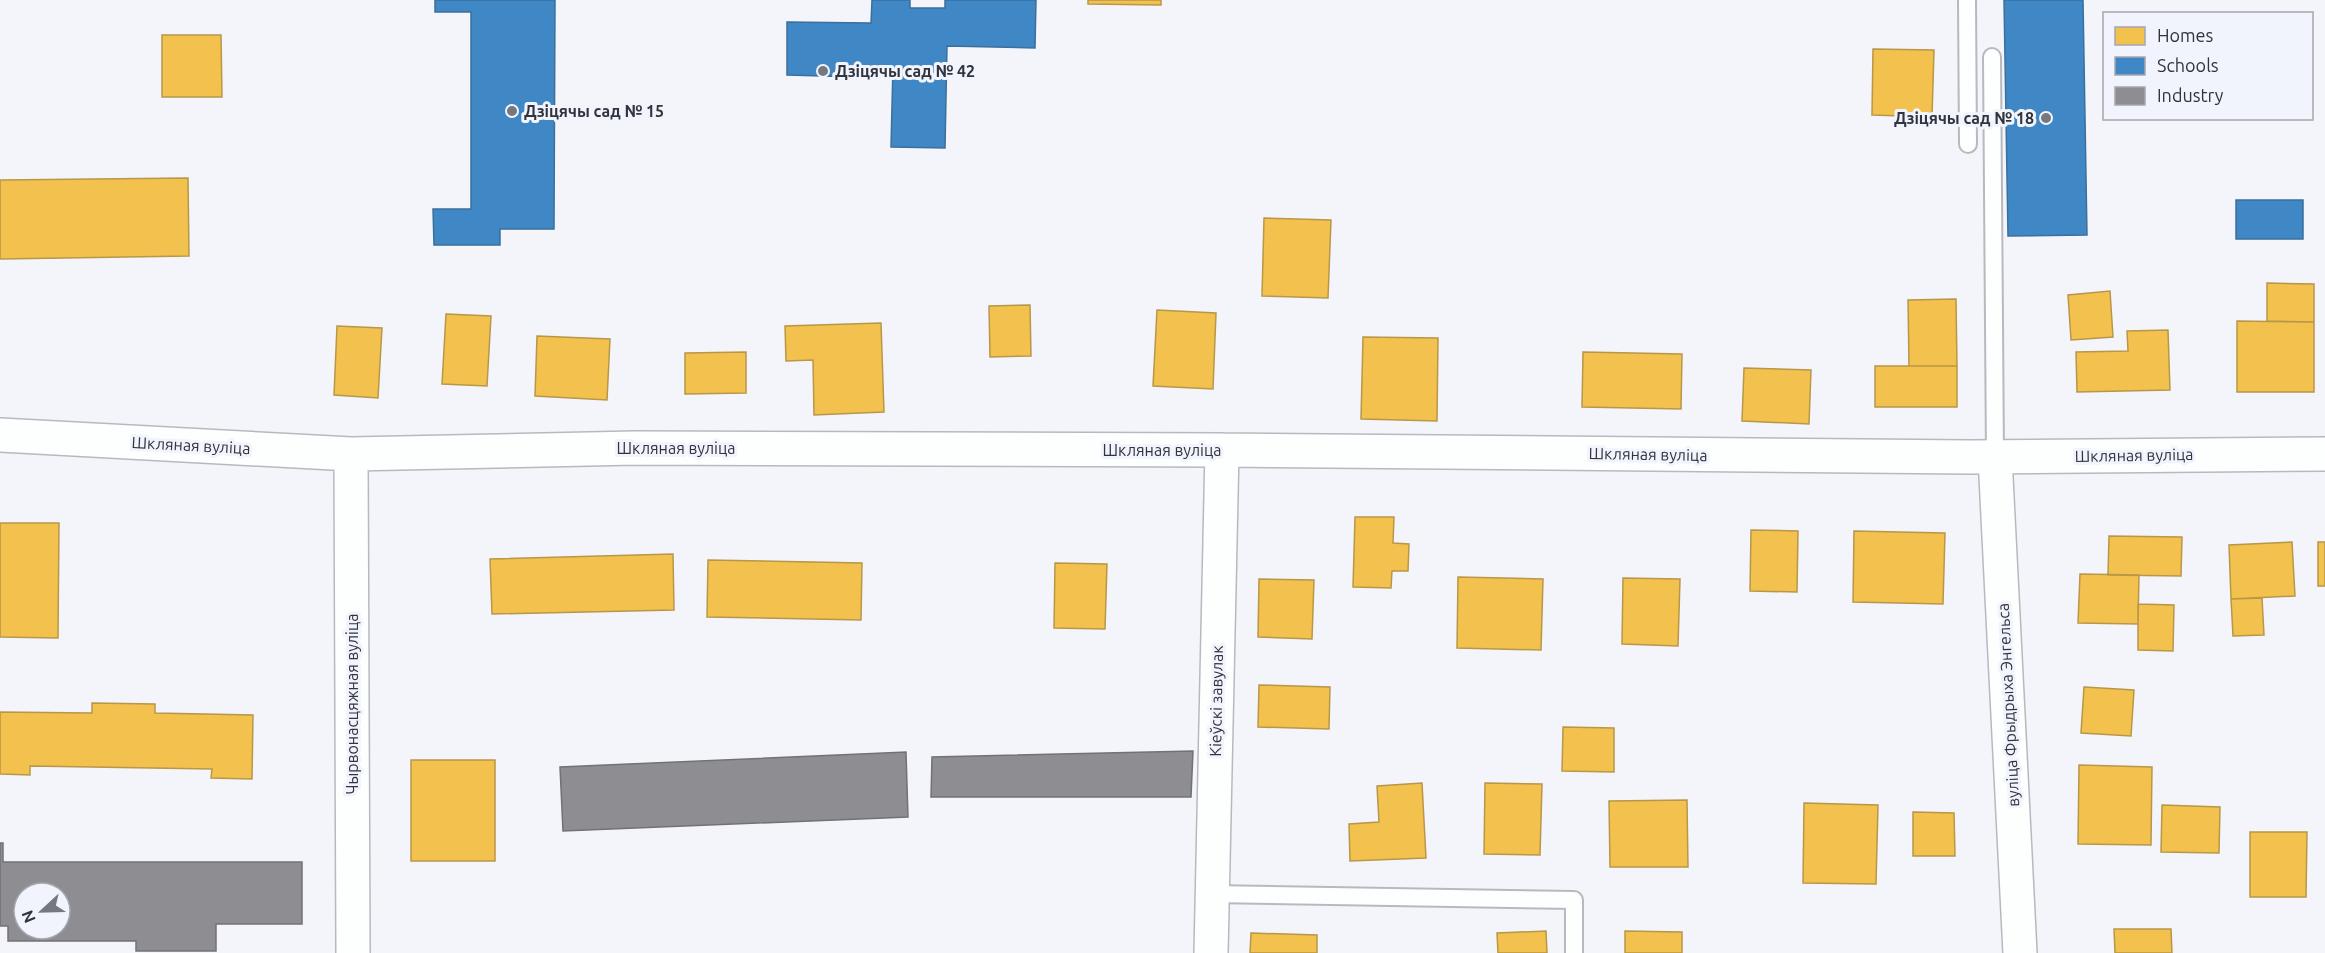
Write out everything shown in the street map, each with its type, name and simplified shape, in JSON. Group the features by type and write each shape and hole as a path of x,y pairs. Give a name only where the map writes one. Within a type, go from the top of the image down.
{"street":[{"name":"Шкляная вуліца","path":"0,435 351,454 635,448 1222,450 1995,457 2325,454"},
{"name":"Кіеўскі завулак","path":"1211,953 1222,450"},
{"name":"Чырвонасцяжная вуліца","path":"351,454 352,953"},
{"name":"вуліца Фрыдрыха Энгельса","path":"1995,457 2020,953"}],"lane":[{"path":"1967,0 1968,144"},
{"path":"1992,57 1995,457"},
{"path":"1211,894 1574,900 1574,953"}],"building: Homes":[{"path":"1088,0 1161,0 1161,5 1088,4"},
{"path":"162,35 221,35 222,97 162,97"},
{"path":"1873,49 1934,50 1932,117 1872,115"},
{"path":"188,178 189,256 0,259 0,180"},
{"path":"1264,218 1331,220 1328,298 1262,296"},
{"path":"2267,283 2314,284 2314,322 2267,321"},
{"path":"2110,291 2113,337 2071,340 2068,295"},
{"path":"1956,299 1957,366 1909,366 1908,300"},
{"path":"1030,305 1031,356 990,357 989,306"},
{"path":"1157,310 1216,313 1213,389 1153,386"},
{"path":"446,314 491,316 487,386 442,384"},
{"path":"2237,321 2314,322 2314,392 2237,392"},
{"path":"881,323 884,412 814,415 813,360 786,361 785,326"},
{"path":"337,326 382,328 378,398 334,395"},
{"path":"2168,330 2170,390 2077,392 2076,352 2128,351 2127,331"},
{"path":"537,336 610,339 607,400 535,396"},
{"path":"1363,337 1438,338 1437,421 1361,419"},
{"path":"746,352 746,393 685,394 685,353"},
{"path":"1583,352 1682,354 1681,409 1582,407"},
{"path":"1875,366 1957,366 1957,407 1875,407"},
{"path":"1744,368 1811,370 1809,424 1742,421"},
{"path":"1355,517 1394,517 1393,543 1409,544 1408,571 1392,571 1391,588 1353,587"},
{"path":"0,523 59,523 58,638 0,637"},
{"path":"1751,530 1798,531 1797,592 1750,591"},
{"path":"1854,531 1945,533 1943,604 1853,602"},
{"path":"2109,536 2182,537 2181,576 2108,575"},
{"path":"2292,542 2295,596 2231,599 2229,545"},
{"path":"2318,542 2325,542 2325,586 2318,586"},
{"path":"673,554 674,610 492,614 490,559"},
{"path":"708,560 862,563 861,620 707,617"},
{"path":"1055,563 1107,564 1105,629 1054,628"},
{"path":"2080,574 2139,575 2138,624 2078,623"},
{"path":"1458,577 1543,579 1541,650 1457,648"},
{"path":"1623,578 1680,579 1678,646 1622,644"},
{"path":"1259,579 1314,580 1312,639 1258,637"},
{"path":"2262,598 2264,635 2233,636 2231,599"},
{"path":"2138,604 2174,605 2173,651 2138,650"},
{"path":"1259,685 1330,687 1329,729 1258,727"},
{"path":"2084,687 2134,690 2131,736 2081,733"},
{"path":"92,703 155,704 155,713 253,715 252,779 211,778 212,769 30,766 30,775 0,774 0,712 92,713"},
{"path":"1563,727 1614,728 1614,772 1562,771"},
{"path":"411,760 495,760 495,861 411,861"},
{"path":"2079,765 2152,767 2151,845 2078,844"},
{"path":"1422,783 1426,858 1350,861 1349,824 1379,822 1377,786"},
{"path":"1485,783 1542,784 1540,855 1484,854"},
{"path":"1687,800 1688,867 1610,867 1609,801"},
{"path":"1804,803 1878,805 1876,884 1803,883"},
{"path":"2162,805 2220,807 2219,853 2161,852"},
{"path":"1913,812 1954,813 1955,856 1913,856"},
{"path":"2250,832 2307,832 2306,897 2250,897"},
{"path":"2114,929 2171,929 2172,953 2115,953"},
{"path":"1546,931 1547,953 1498,953 1497,933"},
{"path":"1625,931 1682,932 1682,953 1625,953"},
{"path":"1251,933 1317,935 1317,953 1250,953"}],"building: Schools":[{"name":"Дзіцячы сад № 15","path":"435,0 555,0 554,229 500,229 500,245 434,245 433,209 471,209 471,12 435,12"},
{"name":"Дзіцячы сад № 42","path":"872,0 910,0 910,8 945,8 945,0 1036,0 1035,48 947,46 945,148 891,147 893,66 859,66 858,77 787,75 787,22 871,23"},
{"name":"Дзіцячы сад № 18","path":"2004,0 2083,0 2087,235 2008,236"},
{"path":"2236,200 2303,200 2303,239 2236,239"}],"building: Industry":[{"path":"1193,751 1191,797 931,797 932,757"},
{"path":"906,752 908,817 563,831 560,767"},
{"path":"0,843 3,843 3,862 302,862 302,924 216,924 216,951 136,951 136,941 72,941 72,881 12,881 12,941 8,941 8,926 0,926"}],"place":[{"name":"Дзіцячы сад № 42","path":"823,71"},
{"name":"Дзіцячы сад № 15","path":"512,111"},
{"name":"Дзіцячы сад № 18","path":"2046,118"}]}
